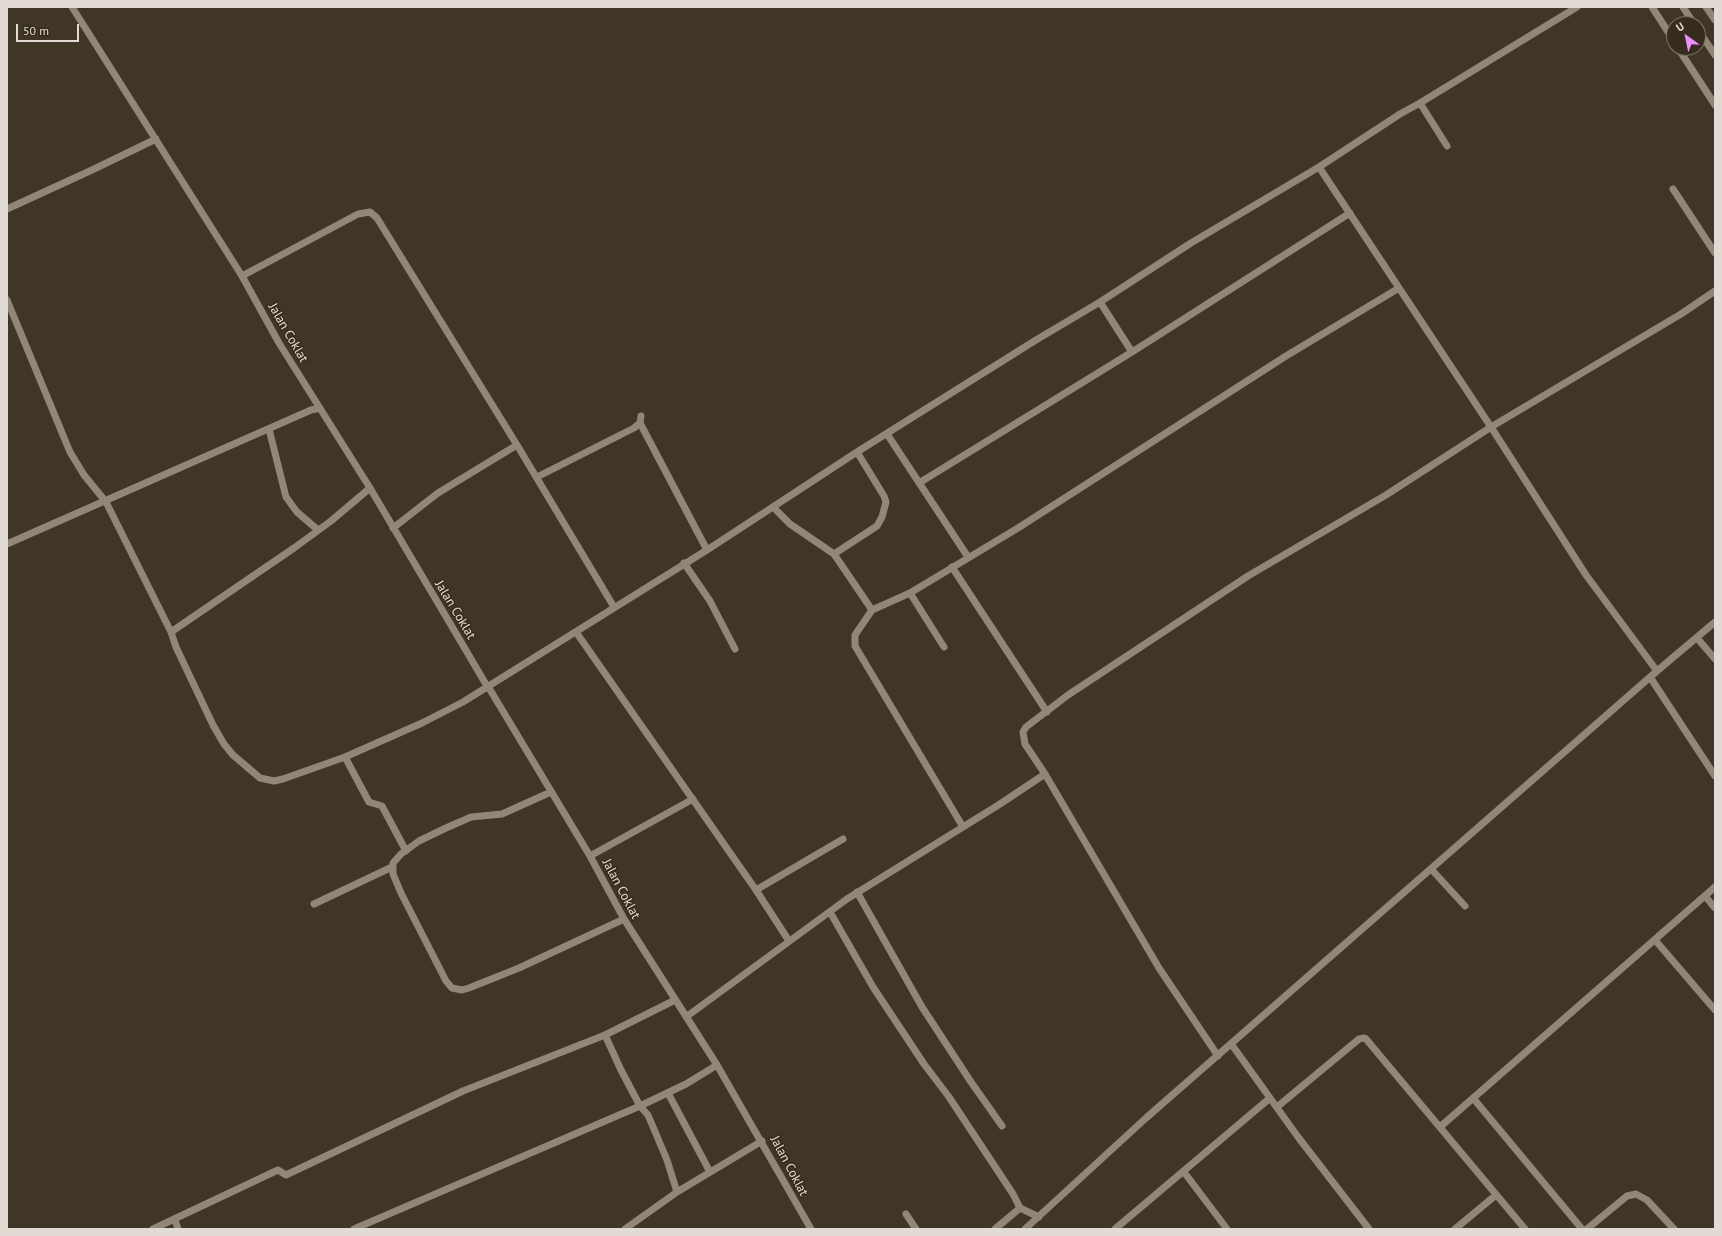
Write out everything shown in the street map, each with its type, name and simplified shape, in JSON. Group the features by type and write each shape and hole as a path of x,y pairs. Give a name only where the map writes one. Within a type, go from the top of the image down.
{"street":[{"name":"Jalan Coklat","path":"72,7 242,276 279,343 370,488 486,686 489,688 590,856 624,920 716,1065 762,1141 811,1229"},
{"path":"7,300 70,452 84,475 106,502 171,632 176,647 213,725 224,744 233,755 260,778 274,781 345,757 449,710 707,550 857,452 1036,340 1319,167 1400,114 1577,7"},
{"path":"1652,7 1666,29"},
{"path":"1683,7 1689,16"},
{"path":"1706,7 1715,20"},
{"path":"1706,42 1715,55"},
{"path":"1683,56 1715,105"},
{"path":"1420,103 1447,146"},
{"path":"7,209 156,139"},
{"path":"1319,167 1491,427 1586,575 1657,671"},
{"path":"1674,189 1715,253"},
{"path":"242,276 358,214 370,212 376,218 537,477 614,607"},
{"path":"919,484 1132,352 1350,213"},
{"path":"963,827 855,646 855,635 872,610 910,593 1018,528 1286,356 1398,288"},
{"path":"1218,1056 1159,968 1045,774 1025,744 1023,732 1026,727 1068,695 1248,576 1386,495 1491,427 1681,314 1715,291"},
{"path":"1100,302 1132,352"},
{"path":"7,544 106,502 311,410 320,408"},
{"path":"537,477 634,428 640,420 707,550"},
{"path":"269,429 286,497 297,512 318,530"},
{"path":"887,434 968,557"},
{"path":"393,528 438,493 517,445"},
{"path":"834,554 877,526 882,517 886,502 884,496 857,452"},
{"path":"171,632 318,530 370,488"},
{"path":"773,507 795,527 834,554 872,610"},
{"path":"684,563 710,602 735,649"},
{"path":"952,567 1047,712"},
{"path":"910,593 944,647"},
{"path":"1025,1229 1146,1118 1232,1045 1432,870 1498,810 1715,622"},
{"path":"576,632 756,890 789,941"},
{"path":"1697,638 1715,659"},
{"path":"1650,677 1715,776"},
{"path":"345,757 369,802 382,806 406,851"},
{"path":"686,1017 857,892 963,827 1045,774"},
{"path":"552,792 502,814 479,816 465,820 419,841 395,859 392,867 393,874 437,966 449,986 462,990 519,968 624,920"},
{"path":"590,856 693,799"},
{"path":"756,890 843,839"},
{"path":"314,904 392,867"},
{"path":"1432,870 1465,906"},
{"path":"1440,1127 1715,887"},
{"path":"857,892 922,1007 1002,1126"},
{"path":"1705,896 1715,908"},
{"path":"830,912 873,987 924,1064 953,1103 1013,1194 1020,1208 1038,1217"},
{"path":"1655,940 1715,1010"},
{"path":"153,1229 175,1220 218,1197 278,1170 286,1175 463,1091 607,1038 675,1000"},
{"path":"607,1038 640,1106 648,1115 667,1160 677,1192"},
{"path":"1277,1106 1359,1039 1364,1038 1368,1040 1524,1228"},
{"path":"1232,1045 1298,1137 1370,1229"},
{"path":"354,1229 640,1106 668,1093 716,1065"},
{"path":"668,1093 710,1172"},
{"path":"1115,1229 1270,1098"},
{"path":"1473,1098 1582,1229"},
{"path":"625,1229 677,1192 762,1141"},
{"path":"1184,1172 1227,1229"},
{"path":"1587,1229 1627,1196 1636,1194 1647,1200 1674,1229"},
{"path":"1455,1229 1496,1195"},
{"path":"995,1229 1020,1208"},
{"path":"906,1214 916,1229"},
{"path":"175,1220 178,1229"}]}
